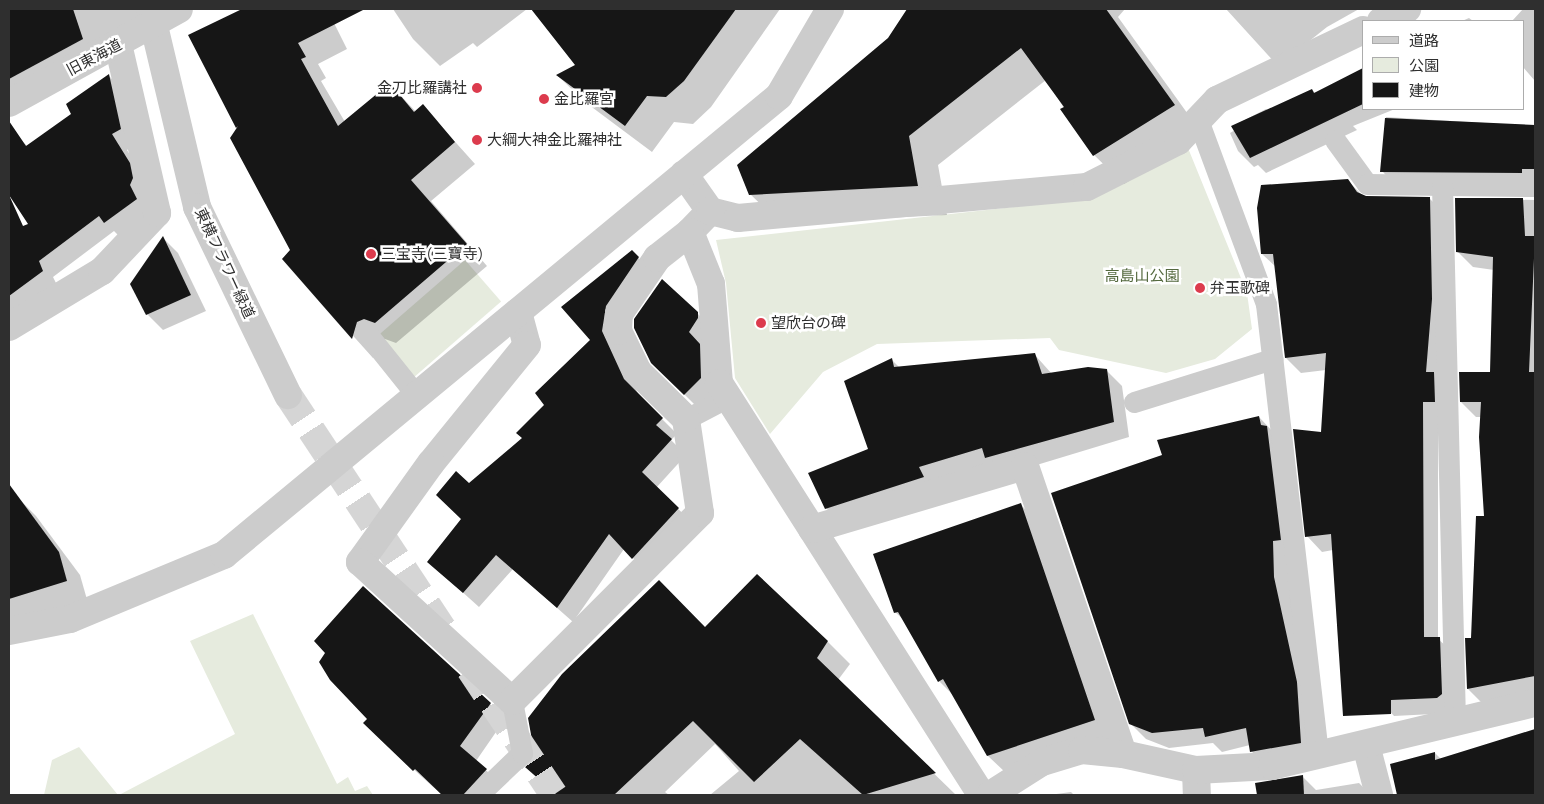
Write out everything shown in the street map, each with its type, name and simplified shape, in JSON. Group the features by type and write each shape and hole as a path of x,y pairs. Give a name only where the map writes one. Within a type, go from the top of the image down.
{"street":[{"name":"旧東海道","path":"9,103 118,44 152,17 179,9"},
{"path":"9,631 70,618 224,555 779,96 830,9"},
{"path":"1383,20 1407,9"},
{"name":"東横フラワー緑道","path":"152,17 197,207 288,395"},
{"path":"684,174 710,211 738,218 1087,187 1178,141 1217,100 1362,30"},
{"path":"9,327 102,271 157,213 118,44"},
{"path":"518,312 527,345 431,463 360,562 512,701 700,514 689,417 638,372 618,331 619,314 657,258 690,232 710,211"},
{"path":"690,232 711,284 720,400 812,529 981,795"},
{"path":"812,529 1025,466 1123,754"},
{"path":"1005,791 1042,762 1082,750 1123,754 1197,783 1366,745 1535,703"},
{"path":"1366,745 1379,795"}],"lane":[{"path":"1198,120 1266,304 1318,756"},
{"path":"1334,140 1367,184 1535,186"},
{"path":"1442,185 1455,722"},
{"path":"364,332 417,396"},
{"path":"1134,402 1272,359"},
{"path":"689,417 720,400"},
{"path":"478,795 522,753 512,701"}],"green space":[{"name":"高島山公園","path":"1188,148 1247,293 1252,329 1215,359 1166,373 1059,350 1050,338 877,344 823,372 770,434 735,378 726,283 716,240 1095,198"},
{"path":"465,260 501,302 413,378 377,337"},
{"path":"253,614 337,784 348,777 355,791 367,786 373,795 119,795 235,734 190,641"},
{"path":"79,747 118,795 44,795 52,760"}],"building":[{"path":"9,9 73,9 83,39 9,79"},
{"path":"242,9 365,9 298,43 306,57 301,59 338,126 390,83 414,112 423,104 455,142 411,180 467,244 375,323 364,319 357,322 352,339 282,259 290,250 230,138 238,126 236,128 188,35"},
{"path":"531,9 736,9 684,81 666,97 647,96 625,126 556,75 575,65"},
{"path":"907,9 1106,9 1175,105 1093,156 1060,109 1064,107 1021,48 909,136 918,186 749,195 737,165 888,38"},
{"path":"1362,69 1362,104 1250,158 1231,126 1312,89 1314,93"},
{"path":"109,74 121,129 112,134 130,163 133,178 130,185 137,199 104,223 99,216 39,261 43,271 9,296 9,121 26,146 71,114 66,104","holes":["9,195 28,224 23,226"]},
{"path":"1385,118 1535,125 1535,169 1522,169 1522,173 1380,172"},
{"path":"1348,179 1357,192 1366,196 1430,197 1432,299 1426,372 1434,372 1435,402 1423,402 1424,637 1440,637 1442,694 1437,698 1391,700 1391,714 1343,716 1331,534 1305,537 1293,429 1321,432 1326,353 1285,358 1273,254 1261,254 1257,208 1261,185"},
{"path":"1455,198 1523,198 1525,236 1535,236 1529,372 1535,372 1535,676 1467,689 1465,638 1471,638 1476,516 1484,516 1479,437 1481,402 1460,402 1459,372 1490,372 1493,257 1456,252"},
{"path":"163,236 191,295 146,315 130,284"},
{"path":"632,250 639,257 606,306 602,331 624,379 663,418 656,425 672,439 642,472 679,508 632,559 609,534 557,608 496,555 463,593 427,562 461,519 436,495 456,471 469,483 522,438 516,433 544,405 535,393 590,340 561,307"},
{"path":"662,279 698,312 698,318 689,332 700,344 701,378 684,395 651,363 634,328 634,319"},
{"path":"1035,353 1042,374 1088,367 1107,369 1114,422 985,458 982,448 919,467 924,477 825,509 808,473 868,449 844,381 892,358 894,367"},
{"path":"1259,416 1261,425 1267,426 1281,540 1273,541 1274,577 1297,682 1301,743 1250,752 1246,728 1205,737 1203,728 1152,733 1129,724 1051,493 1162,455 1157,440"},
{"path":"9,484 59,552 67,581 9,599"},
{"path":"1021,503 1095,720 987,756 943,679 938,682 898,612 894,613 873,554"},
{"path":"757,574 828,641 817,658 936,773 863,795 800,739 754,782 693,721 614,795 557,795 525,767 534,751 528,718 562,674 659,580 705,627"},
{"path":"363,586 491,703 460,746 487,769 463,795 442,795 415,769 413,771 363,723 367,719 330,680 319,662 325,653 314,641"},
{"path":"1535,729 1535,795 1397,795 1390,764 1435,752 1435,760"},
{"path":"1303,775 1304,795 1257,795 1255,783"}],"tunnel":[{"path":"288,395 447,635"},
{"path":"470,669 554,795"}],"place":[{"name":"金刀比羅講社","path":"477,88"},
{"name":"金比羅宮","path":"544,99"},
{"name":"大綱大神金比羅神社","path":"477,140"},
{"name":"三宝寺(三寶寺)","path":"371,254"},
{"name":"弁玉歌碑","path":"1200,288"},
{"name":"望欣台の碑","path":"761,323"}]}
